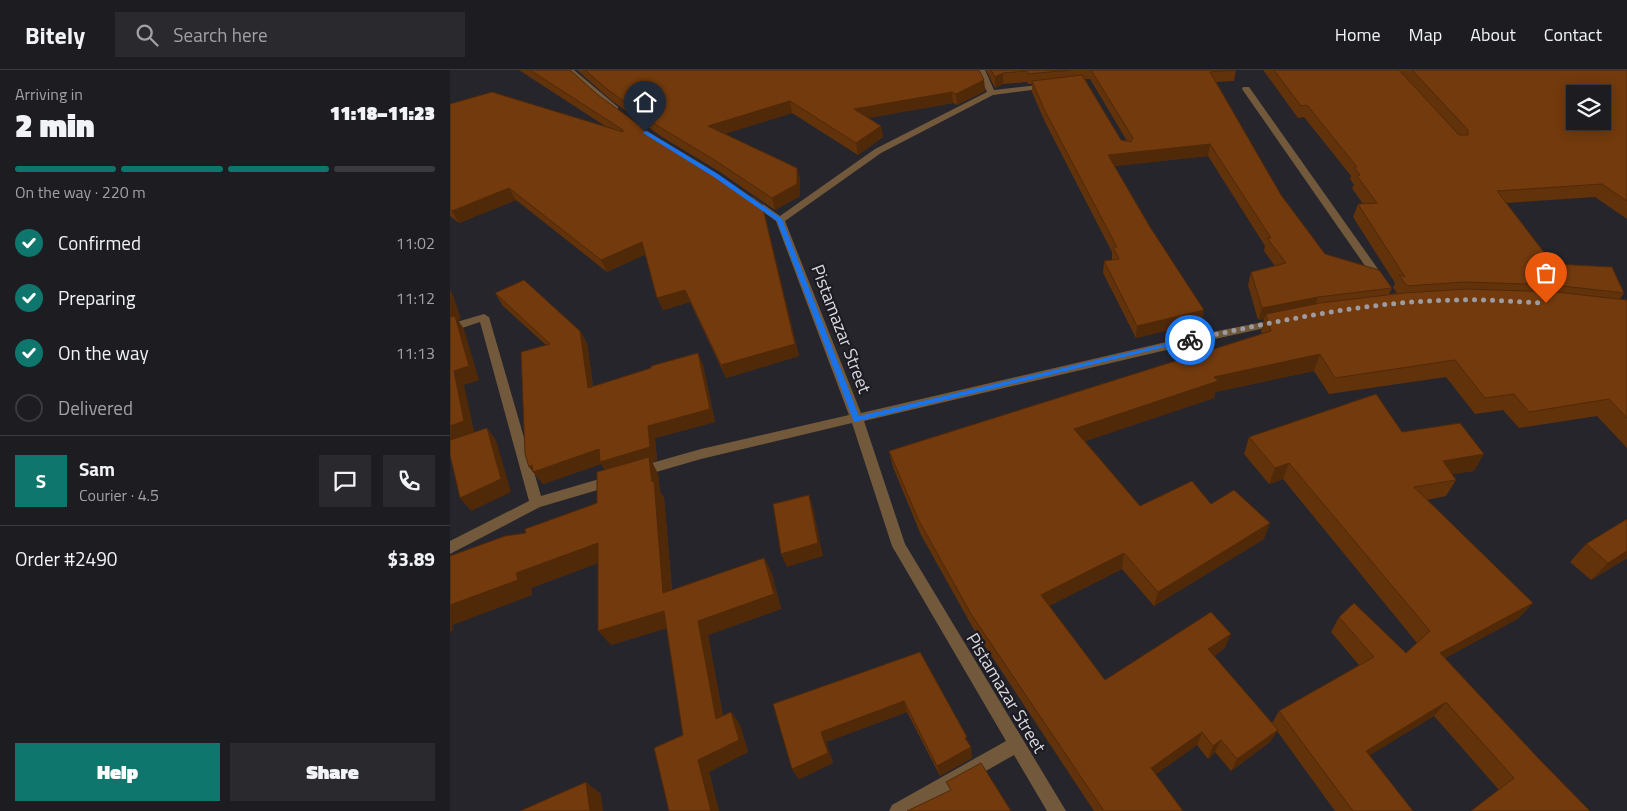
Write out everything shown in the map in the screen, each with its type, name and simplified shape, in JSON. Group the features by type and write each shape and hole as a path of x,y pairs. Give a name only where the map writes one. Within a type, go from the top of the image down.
{"street":[{"path":"570,70 622,114"},
{"path":"981,70 991,93"},
{"path":"740,192 780,220 878,151 991,93 1057,85"},
{"path":"1246,89 1385,288"},
{"name":"Pistamazar Street","path":"780,220 857,420 899,546 1057,811"},
{"path":"450,328 484,317 536,503"},
{"path":"450,548 536,503 701,454 857,420 1192,340 1286,320"},
{"path":"898,811 1016,745"}],"building":[{"path":"530,70 570,70 598,95 650,133 762,204 795,344 721,365 685,290 657,298 642,242 601,260 509,188 452,211 450,210 450,104 492,92 623,132 623,130"},
{"path":"585,70 979,70 984,80 956,94 952,92 854,109 881,126 856,143 790,101 708,126 797,168 797,184 772,198 658,126 607,89"},
{"path":"991,70 1071,70 1028,74 1027,71 1003,73 995,77"},
{"path":"1091,70 1236,70 1210,72 1281,195 1325,254 1379,270 1392,288 1318,297 1262,308 1251,272 1286,263 1267,238 1271,238 1210,144 1108,155 1150,227 1204,310 1137,326 1104,261 1119,259 1113,247 1117,247 1045,111 1032,81 1082,75 1121,140 1131,142 1133,138"},
{"path":"1274,70 1399,70 1459,135 1468,135 1468,130 1412,70 1627,70 1627,201 1602,184 1497,191 1553,264 1612,267 1624,293 1554,285 1464,282 1407,286 1399,275 1405,277 1358,204 1377,203 1357,176 1360,175 1354,167 1357,167 1307,105 1301,106"},
{"path":"524,280 580,331 588,388 651,368 651,366 698,353 710,409 648,426 650,447 600,462 599,449 533,472 532,465 529,467 525,454 521,352 550,344 495,293"},
{"path":"1466,289 1556,292 1627,300 1627,418 1609,399 1529,412 1514,394 1485,398 1455,360 1335,378 1320,354 1214,377 1218,381 1074,429 1140,506 1192,481 1211,504 1234,490 1270,523 1158,592 1124,553 1041,595 1105,680 1211,612 1231,634 1208,649 1278,730 1237,759 1221,740 1213,746 1202,732 1151,768 1183,811 1104,811 971,614 918,519 889,451 1271,331 1266,314 1320,303 1404,293"},
{"path":"455,316 469,366 454,371 464,421 450,426 450,317"},
{"path":"1376,394 1402,432 1460,423 1484,454 1443,461 1456,480 1414,487 1533,603 1440,653 1590,811 1471,811 1514,778 1446,702 1366,751 1413,811 1353,811 1279,711 1374,657 1339,617 1354,603 1406,653 1430,631 1289,463 1275,468 1249,437"},
{"path":"487,428 501,479 460,498 450,455 450,440"},
{"path":"649,457 652,482 654,481 663,593 764,558 774,594 698,621 716,719 731,712 739,740 698,760 711,811 669,811 654,748 683,735 664,611 598,631 598,543 516,573 518,580 450,605 450,556 505,536 526,533 525,529 597,503 597,472"},
{"path":"809,495 818,543 781,554 773,504"},
{"path":"1627,519 1627,551 1608,563 1586,544"},
{"path":"920,652 971,747 937,766 904,701 821,732 828,753 792,769 773,704"},
{"path":"981,763 1011,811 907,811 951,790 946,782"},
{"path":"586,782 590,811 520,811"}],"way so far":[{"path":"1190,340 1314,314 1396,304 1458,300 1546,303"}],"route":[{"path":"645,132 716,176 780,220 857,420 1190,340"}]}
